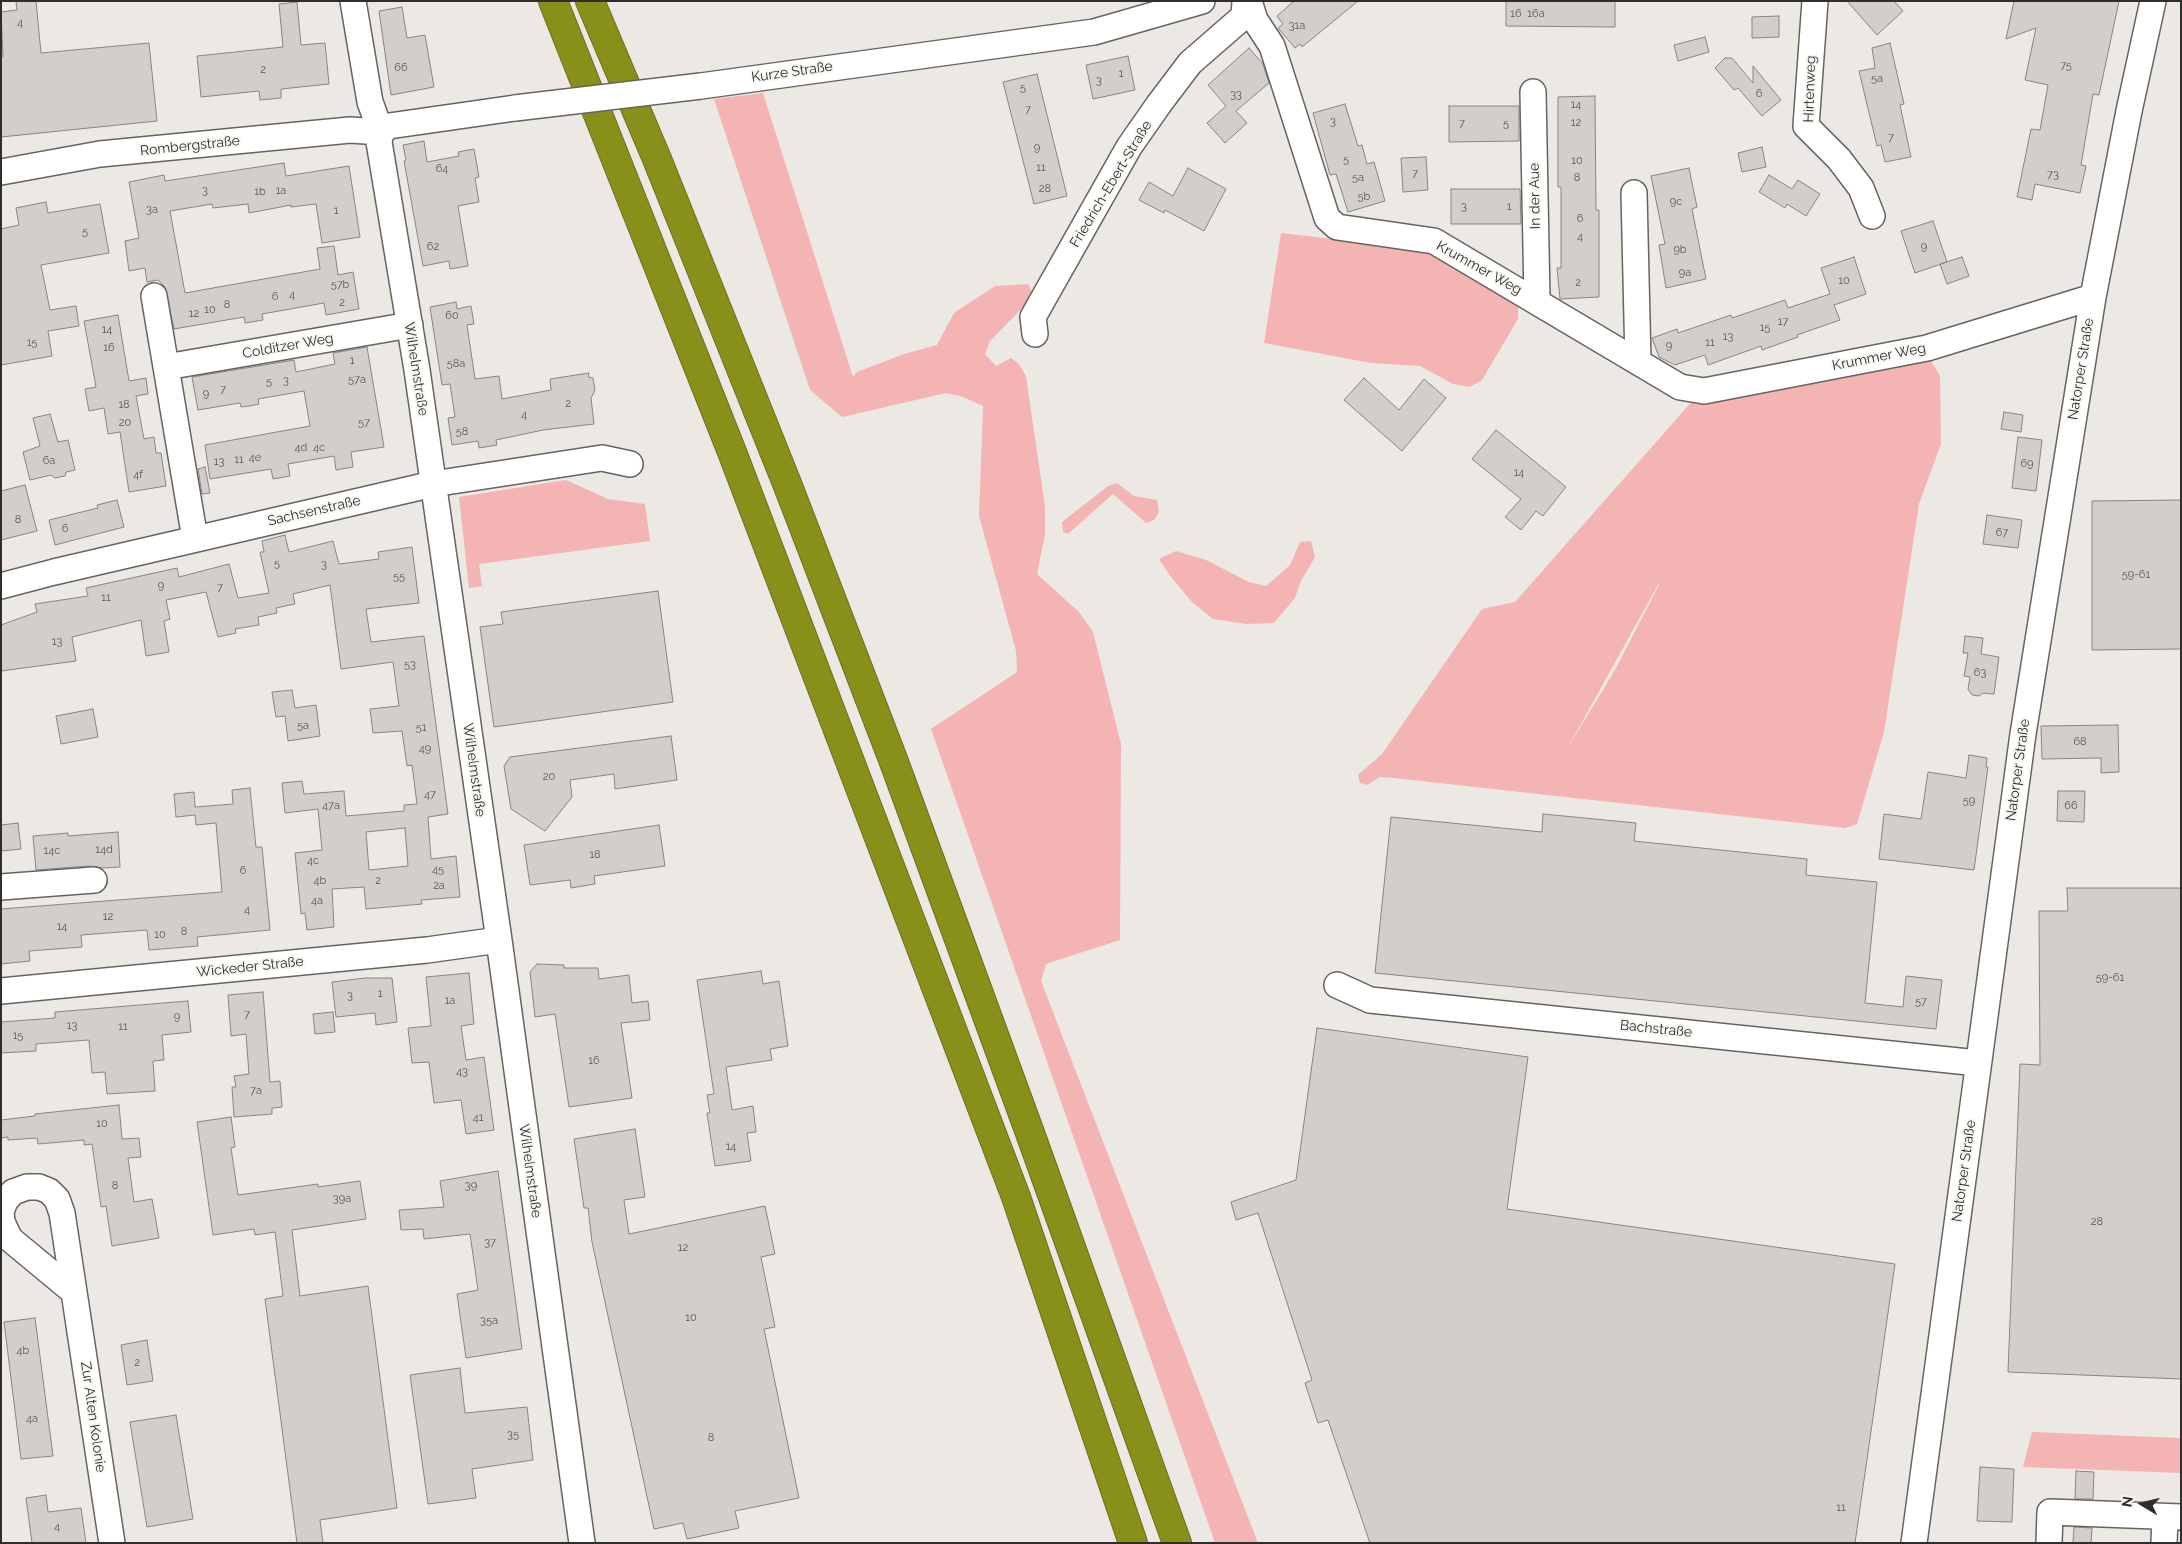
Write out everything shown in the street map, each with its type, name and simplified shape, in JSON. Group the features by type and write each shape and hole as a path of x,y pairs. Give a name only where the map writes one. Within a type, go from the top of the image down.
{"highway":[{"path":"553,1 732,452 1019,1206 1131,1538"},
{"path":"590,1 664,178 823,578 1027,1124 1177,1543"}],"street":[{"name":"Wilhelmstraße","path":"353,1 370,102 381,132 378,142 410,325 499,940 582,1543"},
{"name":"Kurze Straße","path":"381,132 389,126 516,108 701,86 1094,32 1202,1"},
{"name":"Friedrich-Ebert-Straße","path":"1035,334 1033,317 1129,147 1190,63 1244,16 1245,1"},
{"name":"Krummer Weg","path":"1249,1 1255,20 1272,46 1327,218 1337,228 1434,241 1537,300 1680,387 1704,391 1927,348 2093,297"},
{"name":"Hirtenweg","path":"1815,1 1806,126 1839,159 1861,188 1872,216"},
{"name":"Natorper Straße","path":"1914,1543 2023,734 2093,297 2129,111 2153,1"},
{"name":"In der Aue","path":"1533,92 1537,300"},
{"name":"Rombergstraße","path":"1,172 100,154 350,130 381,132"},
{"path":"1634,193 1638,362"},
{"path":"154,296 195,539"},
{"name":"Colditzer Weg","path":"166,366 410,325"},
{"name":"Sachsenstraße","path":"1,586 433,484 602,458 630,464"},
{"path":"1,887 94,880"},
{"name":"Wickeder Straße","path":"1,991 408,952 499,940"},
{"name":"Bachstraße","path":"1337,985 1370,1000 1978,1063"},
{"name":"Zur Alten Kolonie","path":"74,1292 112,1543"},
{"path":"2049,1543 2050,1512 2173,1517 2164,1543"}],"shaded area":[{"path":"763,93 853,377 857,372 904,354 937,345 954,313 995,286 1028,284 1034,296 990,341 985,354 996,366 1011,358 1019,364 1026,376 1045,507 1045,535 1037,574 1079,612 1093,632 1121,744 1120,940 1046,964 1041,981 1258,1543 1215,1543 931,729 1017,672 1016,651 979,516 983,406 963,397 946,393 842,417 810,390 714,99"},
{"path":"1281,233 1418,249 1434,253 1518,301 1518,319 1482,380 1470,387 1453,384 1420,366 1371,363 1264,343"},
{"path":"1928,356 1940,376 1941,444 1919,504 1884,732 1857,824 1845,828 1394,778 1380,777 1367,785 1360,783 1358,775 1382,754 1482,609 1515,602 1695,398","holes":["1660,583 1615,670 1567,749"]},
{"path":"566,480 608,499 645,504 650,541 479,564 482,586 469,588 459,497"},
{"path":"1117,483 1134,496 1157,500 1159,512 1154,520 1146,523 1113,494 1068,534 1063,532 1062,522 1108,486"},
{"path":"1311,541 1315,557 1301,581 1295,598 1274,623 1246,624 1213,619 1192,602 1159,559 1176,551 1206,560 1249,582 1266,586 1290,565 1300,542"},
{"path":"2032,1432 2181,1438 2181,1473 2023,1467"}],"building":[{"path":"16,1 36,1 41,53 149,43 157,121 1,137 1,57 3,57 1,12 17,10"},
{"path":"1294,1 1358,1 1302,47 1300,44 1295,48 1278,28 1283,24 1277,16"},
{"path":"1506,1 1615,1 1615,27 1506,26"},
{"path":"1847,1 1894,1 1903,11 1877,35"},
{"path":"2014,1 2119,1 2099,95 2093,94 2081,165 2086,166 2080,193 2035,184 2032,200 2017,197 2031,129 2040,130 2048,85 2025,80 2036,28 2006,39"},
{"path":"297,2 301,45 325,43 329,84 281,89 281,98 260,100 259,91 201,97 197,56 283,47 279,4"},
{"path":"402,7 407,38 425,35 434,87 391,95 379,11"},
{"path":"1779,16 1779,37 1752,38 1752,17"},
{"path":"1705,37 1709,52 1678,61 1674,45"},
{"path":"1890,43 1904,104 1900,105 1911,157 1885,162 1881,145 1877,146 1859,71 1875,68 1872,48"},
{"path":"1249,48 1263,64 1269,83 1236,111 1247,123 1225,143 1207,123 1226,106 1208,85"},
{"path":"1128,56 1135,90 1093,99 1086,65"},
{"path":"1725,58 1732,58 1753,83 1753,66 1781,100 1762,116 1738,88 1734,90 1715,68"},
{"path":"1037,74 1067,196 1034,204 1003,82"},
{"path":"1595,96 1596,210 1599,210 1599,297 1560,299 1557,268 1561,268 1561,187 1558,187 1558,97"},
{"path":"1345,104 1358,146 1362,145 1367,164 1374,162 1385,201 1348,212 1336,174 1330,175 1313,113"},
{"path":"1449,106 1519,106 1519,141 1449,142"},
{"path":"424,141 427,162 459,156 458,152 474,149 479,177 475,178 479,202 458,206 468,266 450,269 449,261 423,266 404,161 406,160 403,145"},
{"path":"1762,147 1766,167 1742,172 1738,153"},
{"path":"1426,157 1428,190 1403,192 1401,158"},
{"path":"284,163 286,176 349,166 360,237 322,243 316,204 291,207 291,205 249,213 248,204 213,208 212,204 170,211 185,293 320,269 317,248 334,246 338,275 353,272 359,309 326,315 324,303 262,314 263,320 245,323 244,317 174,329 165,287 158,280 147,282 145,268 129,271 125,241 139,238 129,182 164,175 165,181"},
{"path":"1188,168 1226,189 1204,231 1165,210 1164,213 1139,200 1149,182 1173,196"},
{"path":"1689,168 1697,207 1692,209 1706,279 1666,288 1659,245 1665,244 1651,176"},
{"path":"1769,175 1792,189 1798,180 1820,194 1806,216 1787,204 1785,208 1759,192"},
{"path":"1451,189 1520,189 1521,224 1451,224"},
{"path":"46,202 48,213 100,204 109,253 41,265 50,310 76,306 79,326 48,331 52,356 1,365 1,229 19,225 16,208"},
{"path":"1933,221 1947,262 1915,273 1901,231"},
{"path":"1854,257 1866,294 1834,305 1840,320 1762,350 1761,346 1708,365 1705,355 1675,365 1659,357 1652,338 1677,329 1678,333 1731,315 1732,318 1785,300 1788,308 1830,294 1821,268"},
{"path":"1962,257 1969,276 1947,284 1940,264"},
{"path":"456,302 457,309 471,306 474,324 467,325 475,379 499,376 502,399 551,390 550,379 589,373 588,377 593,378 595,390 591,398 594,424 543,430 496,440 497,445 479,448 478,441 452,445 448,418 455,417 450,384 442,385 430,307"},
{"path":"118,315 129,381 146,378 148,394 136,396 144,439 154,437 156,453 161,453 166,486 129,492 120,432 108,434 104,408 89,411 85,389 96,387 84,321"},
{"path":"367,347 384,447 351,452 353,467 336,470 334,456 288,464 290,476 273,479 271,469 210,479 205,445 310,426 304,391 258,399 259,404 249,406 241,407 240,403 198,410 192,377 294,360 296,372 335,364 333,353"},
{"path":"1364,378 1399,410 1424,379 1446,398 1402,451 1344,400"},
{"path":"2004,412 2023,415 2021,432 2001,429"},
{"path":"50,414 58,442 68,440 75,470 66,472 65,476 55,478 51,475 30,480 23,452 40,446 33,418"},
{"path":"1496,430 1566,487 1543,516 1536,511 1521,530 1505,517 1521,499 1472,459"},
{"path":"2018,437 2042,440 2036,491 2012,488"},
{"path":"205,467 210,493 202,494 198,469"},
{"path":"25,485 37,531 1,540 1,491"},
{"path":"117,500 124,527 55,545 49,520 98,508 97,505"},
{"path":"2181,500 2181,649 2092,650 2092,501"},
{"path":"1987,515 2022,520 2018,548 1983,544"},
{"path":"285,535 289,552 333,541 339,564 379,559 378,552 412,547 419,603 366,609 371,642 424,636 448,814 428,817 431,859 456,856 460,897 421,900 422,904 366,909 364,887 332,889 334,927 307,930 305,913 301,914 295,853 322,850 318,809 285,813 282,783 302,781 304,794 344,791 346,816 404,811 404,805 417,804 412,765 407,766 402,731 373,733 370,709 399,706 393,662 341,669 330,585 293,594 295,604 276,608 277,613 258,617 259,625 235,629 236,633 218,637 206,592 166,600 170,619 164,621 169,652 146,656 141,620 72,637 76,661 1,671 1,625 37,612 35,604 88,596 86,588 177,568 179,577 229,564 238,598 269,593 260,552 264,552 262,541","holes":["405,828 408,866 369,870 366,832"]},
{"path":"658,591 673,702 494,727 480,627 503,624 501,612"},
{"path":"1965,636 1983,638 1981,654 1999,657 1994,694 1972,695 1968,689 1970,677 1964,676 1968,653 1963,653"},
{"path":"292,690 295,708 316,705 320,736 288,741 285,716 276,717 272,692"},
{"path":"93,709 98,737 61,744 56,716"},
{"path":"2118,725 2119,772 2101,773 2101,758 2042,759 2041,726"},
{"path":"671,736 677,780 615,789 614,774 570,780 572,797 545,831 511,809 504,766 510,757"},
{"path":"1969,755 1987,758 1986,767 1988,767 1974,870 1879,859 1884,814 1921,819 1928,772 1966,778"},
{"path":"250,788 256,847 262,847 270,930 197,937 198,946 149,950 147,930 81,935 82,947 29,951 30,961 1,964 1,909 222,892 216,823 196,825 195,815 176,817 174,794 194,792 195,807 233,804 232,790"},
{"path":"2058,791 2085,791 2084,822 2057,821"},
{"path":"1543,814 1636,823 1634,841 1807,859 1806,875 1877,882 1865,1003 1903,1007 1906,976 1942,980 1936,1029 1375,973 1391,817 1542,832"},
{"path":"18,823 21,849 1,851 1,825"},
{"path":"659,825 665,866 594,876 595,884 571,888 570,880 530,885 524,845"},
{"path":"118,832 120,867 102,868 89,866 36,870 33,836 68,833 68,836"},
{"path":"2067,888 2181,888 2181,1379 2008,1372 2020,1064 2040,1065 2039,911 2068,911"},
{"path":"537,964 564,965 564,968 598,968 599,979 629,975 632,1003 648,1001 650,1020 621,1023 632,1098 569,1107 555,1014 535,1017 530,972"},
{"path":"761,971 763,984 779,981 788,1046 770,1049 772,1060 726,1067 732,1110 753,1106 756,1132 747,1133 751,1161 715,1166 707,1113 710,1113 707,1095 714,1094 697,980"},
{"path":"469,973 474,1024 461,1026 466,1060 484,1057 494,1130 466,1134 461,1100 434,1103 429,1062 412,1063 408,1028 431,1026 426,977"},
{"path":"365,978 392,978 397,1022 376,1025 375,1013 336,1017 332,982"},
{"path":"263,992 270,1082 280,1081 282,1107 272,1108 272,1114 234,1117 232,1087 236,1087 234,1076 249,1074 246,1034 231,1036 228,995"},
{"path":"188,1001 191,1032 162,1035 164,1060 153,1061 155,1091 107,1094 105,1072 92,1073 89,1040 36,1044 36,1051 1,1053 1,1022 55,1018 55,1012"},
{"path":"333,1012 335,1032 315,1034 313,1014"},
{"path":"1317,1028 1528,1057 1507,1209 1895,1264 1855,1543 1370,1543 1328,1420 1318,1423 1305,1383 1312,1380 1258,1213 1236,1220 1231,1202 1296,1180"},
{"path":"119,1105 122,1139 139,1138 141,1157 128,1158 134,1202 152,1199 159,1238 112,1246 106,1206 101,1207 92,1144 84,1145 84,1140 38,1144 37,1138 8,1140 8,1137 1,1138 1,1120 35,1116 35,1114"},
{"path":"231,1117 235,1147 231,1148 238,1195 318,1184 318,1187 360,1181 366,1219 292,1230 300,1296 368,1286 397,1508 320,1520 323,1543 297,1543 265,1299 283,1296 275,1232 255,1235 254,1229 213,1235 197,1122"},
{"path":"635,1129 645,1197 624,1200 629,1234 765,1206 775,1254 761,1257 775,1327 764,1329 799,1498 735,1511 739,1528 687,1539 683,1523 654,1529 592,1242 588,1208 584,1208 574,1139"},
{"path":"498,1171 522,1349 466,1358 457,1294 478,1290 470,1234 424,1239 423,1229 401,1230 399,1210 444,1207 440,1181"},
{"path":"35,1318 53,1456 21,1459 4,1322"},
{"path":"147,1340 153,1381 127,1385 121,1345"},
{"path":"460,1368 465,1413 527,1407 533,1460 472,1469 476,1498 428,1504 410,1375"},
{"path":"176,1415 193,1519 147,1527 130,1422"},
{"path":"1980,1467 2014,1469 2012,1522 1977,1521"},
{"path":"2076,1471 2094,1472 2093,1499 2075,1499"},
{"path":"46,1495 48,1512 81,1508 86,1543 32,1543 26,1498"},
{"path":"2074,1527 2092,1528 2091,1543 2073,1543"}]}
